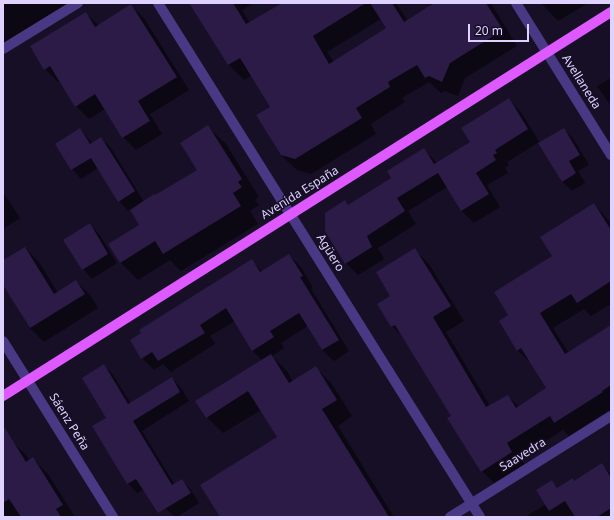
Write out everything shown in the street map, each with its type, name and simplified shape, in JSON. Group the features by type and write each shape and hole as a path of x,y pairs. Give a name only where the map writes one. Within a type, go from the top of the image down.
{"main road":[{"name":"Avenida España","path":"3,396 611,12"}],"street":[{"path":"3,49 78,3"},
{"name":"Agüero","path":"158,3 480,517"},
{"name":"Avellaneda","path":"516,3 611,155"},
{"name":"Sáenz Peña","path":"3,341 113,517"},
{"name":"Saavedra","path":"450,517 611,416"}],"building":[{"path":"189,3 233,3 246,24 282,3 366,3 313,36 329,64 386,28 370,3 392,3 404,22 434,3 486,3 503,30 450,63 442,82 429,76 425,78 417,65 388,82 390,87 356,108 362,118 295,159 281,155 256,115 270,107 240,58 228,65"},
{"path":"131,4 177,77 138,101 150,121 122,138 95,94 75,107 50,66 44,70 30,46 86,12 95,27"},
{"path":"509,98 528,129 495,150 497,153 493,155 496,160 476,173 489,194 461,211 438,173 397,198 405,211 367,236 372,247 345,264 325,231 325,213 345,200 348,205 391,178 387,171 424,148 434,164 470,142 461,128"},
{"path":"208,125 242,179 238,182 242,187 233,193 241,206 163,254 155,241 120,263 108,244 139,225 130,210 154,194 155,195 197,170 180,143"},
{"path":"80,128 90,144 101,137 135,191 118,202 91,158 71,170 55,144"},
{"path":"564,128 580,155 569,161 576,173 562,182 538,143"},
{"path":"594,203 611,230 611,281 577,303 571,294 540,313 565,354 611,325 611,385 602,391 603,392 554,423 550,416 507,443 512,452 481,472 447,418 451,416 395,325 391,327 377,304 390,296 376,272 415,248 451,306 433,317 486,407 508,395 516,408 546,388 521,348 517,351 499,321 508,315 494,292 552,256 540,237"},
{"path":"90,223 108,254 82,270 63,240"},
{"path":"25,247 54,294 76,280 85,294 30,328 3,285 3,260"},
{"path":"289,254 303,276 300,277 339,340 322,350 299,313 270,331 274,337 252,351 226,308 200,325 205,333 158,361 152,352 141,359 130,340 141,333 139,330 252,259 260,272"},
{"path":"271,354 289,383 316,366 337,400 322,409 389,517 220,517 200,485 277,437 248,391 206,418 195,401"},
{"path":"104,364 128,404 172,377 180,392 133,421 172,485 182,479 191,493 158,513 136,479 127,484 92,426 106,418 82,378"},
{"path":"3,425 26,462 33,457 63,505 56,509 61,517 21,517 9,499 3,503"},
{"path":"602,463 611,478 611,508 597,517 575,517 565,501 549,511 536,490 552,480 557,488 573,478 574,481"}]}
